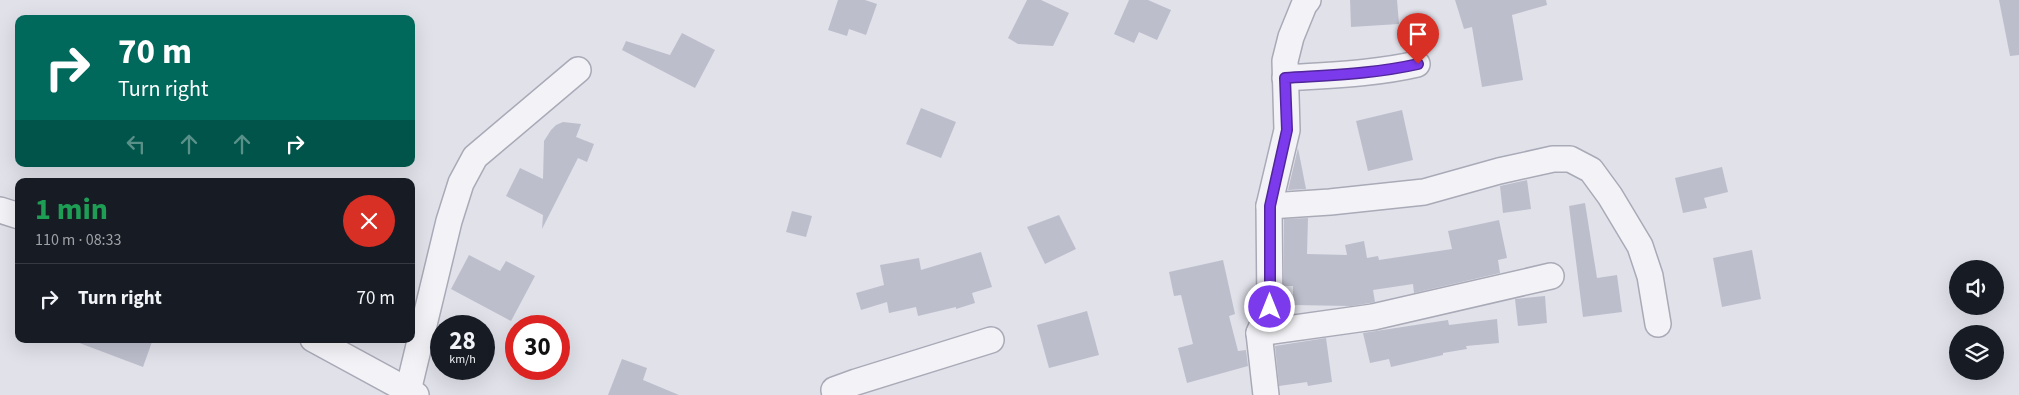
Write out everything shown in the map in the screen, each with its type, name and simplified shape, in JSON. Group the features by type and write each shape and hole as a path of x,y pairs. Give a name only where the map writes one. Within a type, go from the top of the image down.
{"street":[{"path":"1266,395 1259,333 1270,307 1270,206 1287,130 1285,61 1291,37 1308,0"},
{"path":"1285,78 1352,73 1418,64"},
{"path":"320,343 412,393 449,221 461,183 475,158 578,70"},
{"path":"1270,206 1424,192 1508,169 1554,159 1570,159 1590,170 1610,196 1640,246 1650,276 1658,324"},
{"path":"0,210 15,215"},
{"path":"1259,333 1373,317 1551,276"},
{"path":"835,395 834,390 856,382 991,340"}],"building":[{"path":"838,0 865,0 877,4 866,35 849,29 847,36 828,30"},
{"path":"1027,0 1041,0 1069,13 1053,46 1018,44 1008,38"},
{"path":"1129,0 1148,0 1171,10 1157,40 1139,32 1134,43 1114,34"},
{"path":"1350,0 1397,0 1399,24 1351,27"},
{"path":"1455,0 1546,0 1547,5 1512,15 1523,80 1482,87 1472,27 1464,29"},
{"path":"1999,0 2019,0 2019,55 2010,56"},
{"path":"682,33 715,50 695,88 622,50 626,41 670,55"},
{"path":"921,108 956,122 941,158 906,144"},
{"path":"1402,110 1413,160 1368,171 1356,121"},
{"path":"563,122 581,124 576,137 594,144 587,162 578,158 542,229 543,215 506,196 520,168 543,179 544,141 556,125"},
{"path":"1298,148 1306,189 1288,190"},
{"path":"1722,167 1728,192 1704,198 1707,208 1683,213 1675,178"},
{"path":"1527,180 1531,209 1503,213 1500,186"},
{"path":"1585,203 1597,278 1617,275 1622,312 1583,317 1569,206"},
{"path":"792,211 812,216 806,237 786,232"},
{"path":"1059,215 1076,249 1045,264 1027,227"},
{"path":"1308,218 1307,254 1347,255 1345,245 1364,241 1367,258 1378,256 1379,260 1452,249 1448,231 1499,220 1507,258 1498,260 1500,273 1414,293 1413,284 1373,290 1375,302 1351,306 1293,305 1293,286 1284,286 1284,219"},
{"path":"1752,250 1761,299 1722,307 1713,258"},
{"path":"981,252 992,287 972,293 975,303 956,309 956,307 918,316 916,307 889,313 887,302 861,310 856,293 884,285 880,265 919,258 921,270"},
{"path":"469,255 500,271 506,261 535,276 514,315 505,315 505,318 451,289"},
{"path":"1223,260 1235,314 1229,316 1238,351 1246,350 1248,366 1187,383 1178,348 1193,344 1181,295 1174,296 1169,272"},
{"path":"1545,296 1547,323 1518,326 1515,299"},
{"path":"1087,311 1099,355 1049,368 1037,325"},
{"path":"1497,319 1499,343 1466,346 1467,349 1443,353 1443,355 1391,367 1389,359 1370,363 1363,333 1448,320 1449,325"},
{"path":"1326,338 1332,382 1308,386 1307,382 1279,386 1275,346"},
{"path":"79,343 152,343 143,367"},
{"path":"622,359 647,368 643,380 679,395 608,395"}],"route":[{"path":"1270,307 1270,206 1287,130 1285,78 1352,73 1418,64"}]}
